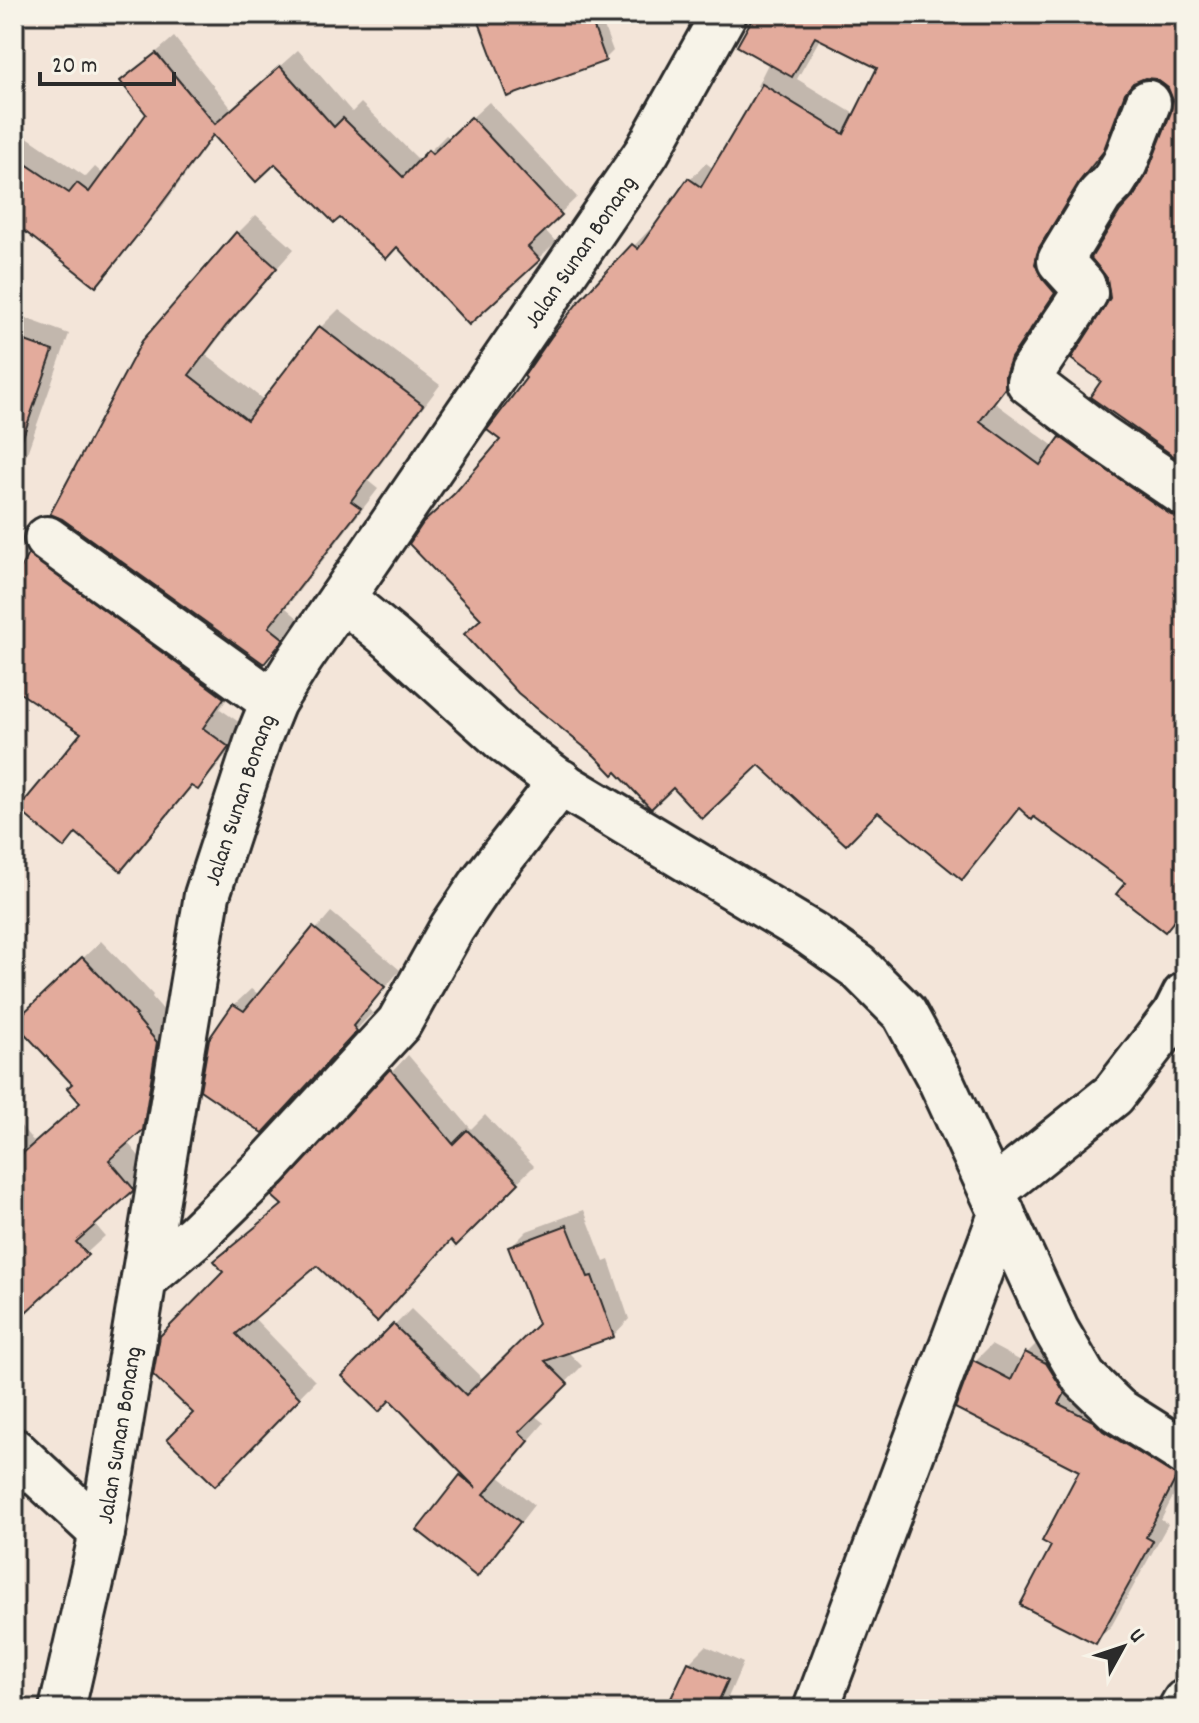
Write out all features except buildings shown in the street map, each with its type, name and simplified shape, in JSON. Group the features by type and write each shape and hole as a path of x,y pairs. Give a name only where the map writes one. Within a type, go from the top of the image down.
{"street":[{"name":"Jalan Sunan Bonang","path":"62,1709 102,1533 207,895 273,702 647,152 724,14"},
{"path":"1148,103 1125,163 1100,195 1060,261 1083,286 1085,293 1032,372 1029,382 1101,437 1185,494"},
{"path":"47,539 273,702"},
{"path":"342,598 505,741 561,782 810,933 858,967 904,1013 939,1077 1056,1330 1084,1378 1117,1410 1185,1453"},
{"path":"144,1279 196,1235 257,1176 399,1023 460,916 561,782"},
{"path":"816,1709 997,1201 1113,1095 1175,1015 1185,995"},
{"path":"14,1451 102,1533"},
{"path":"1181,1709 1185,1702"}]}
